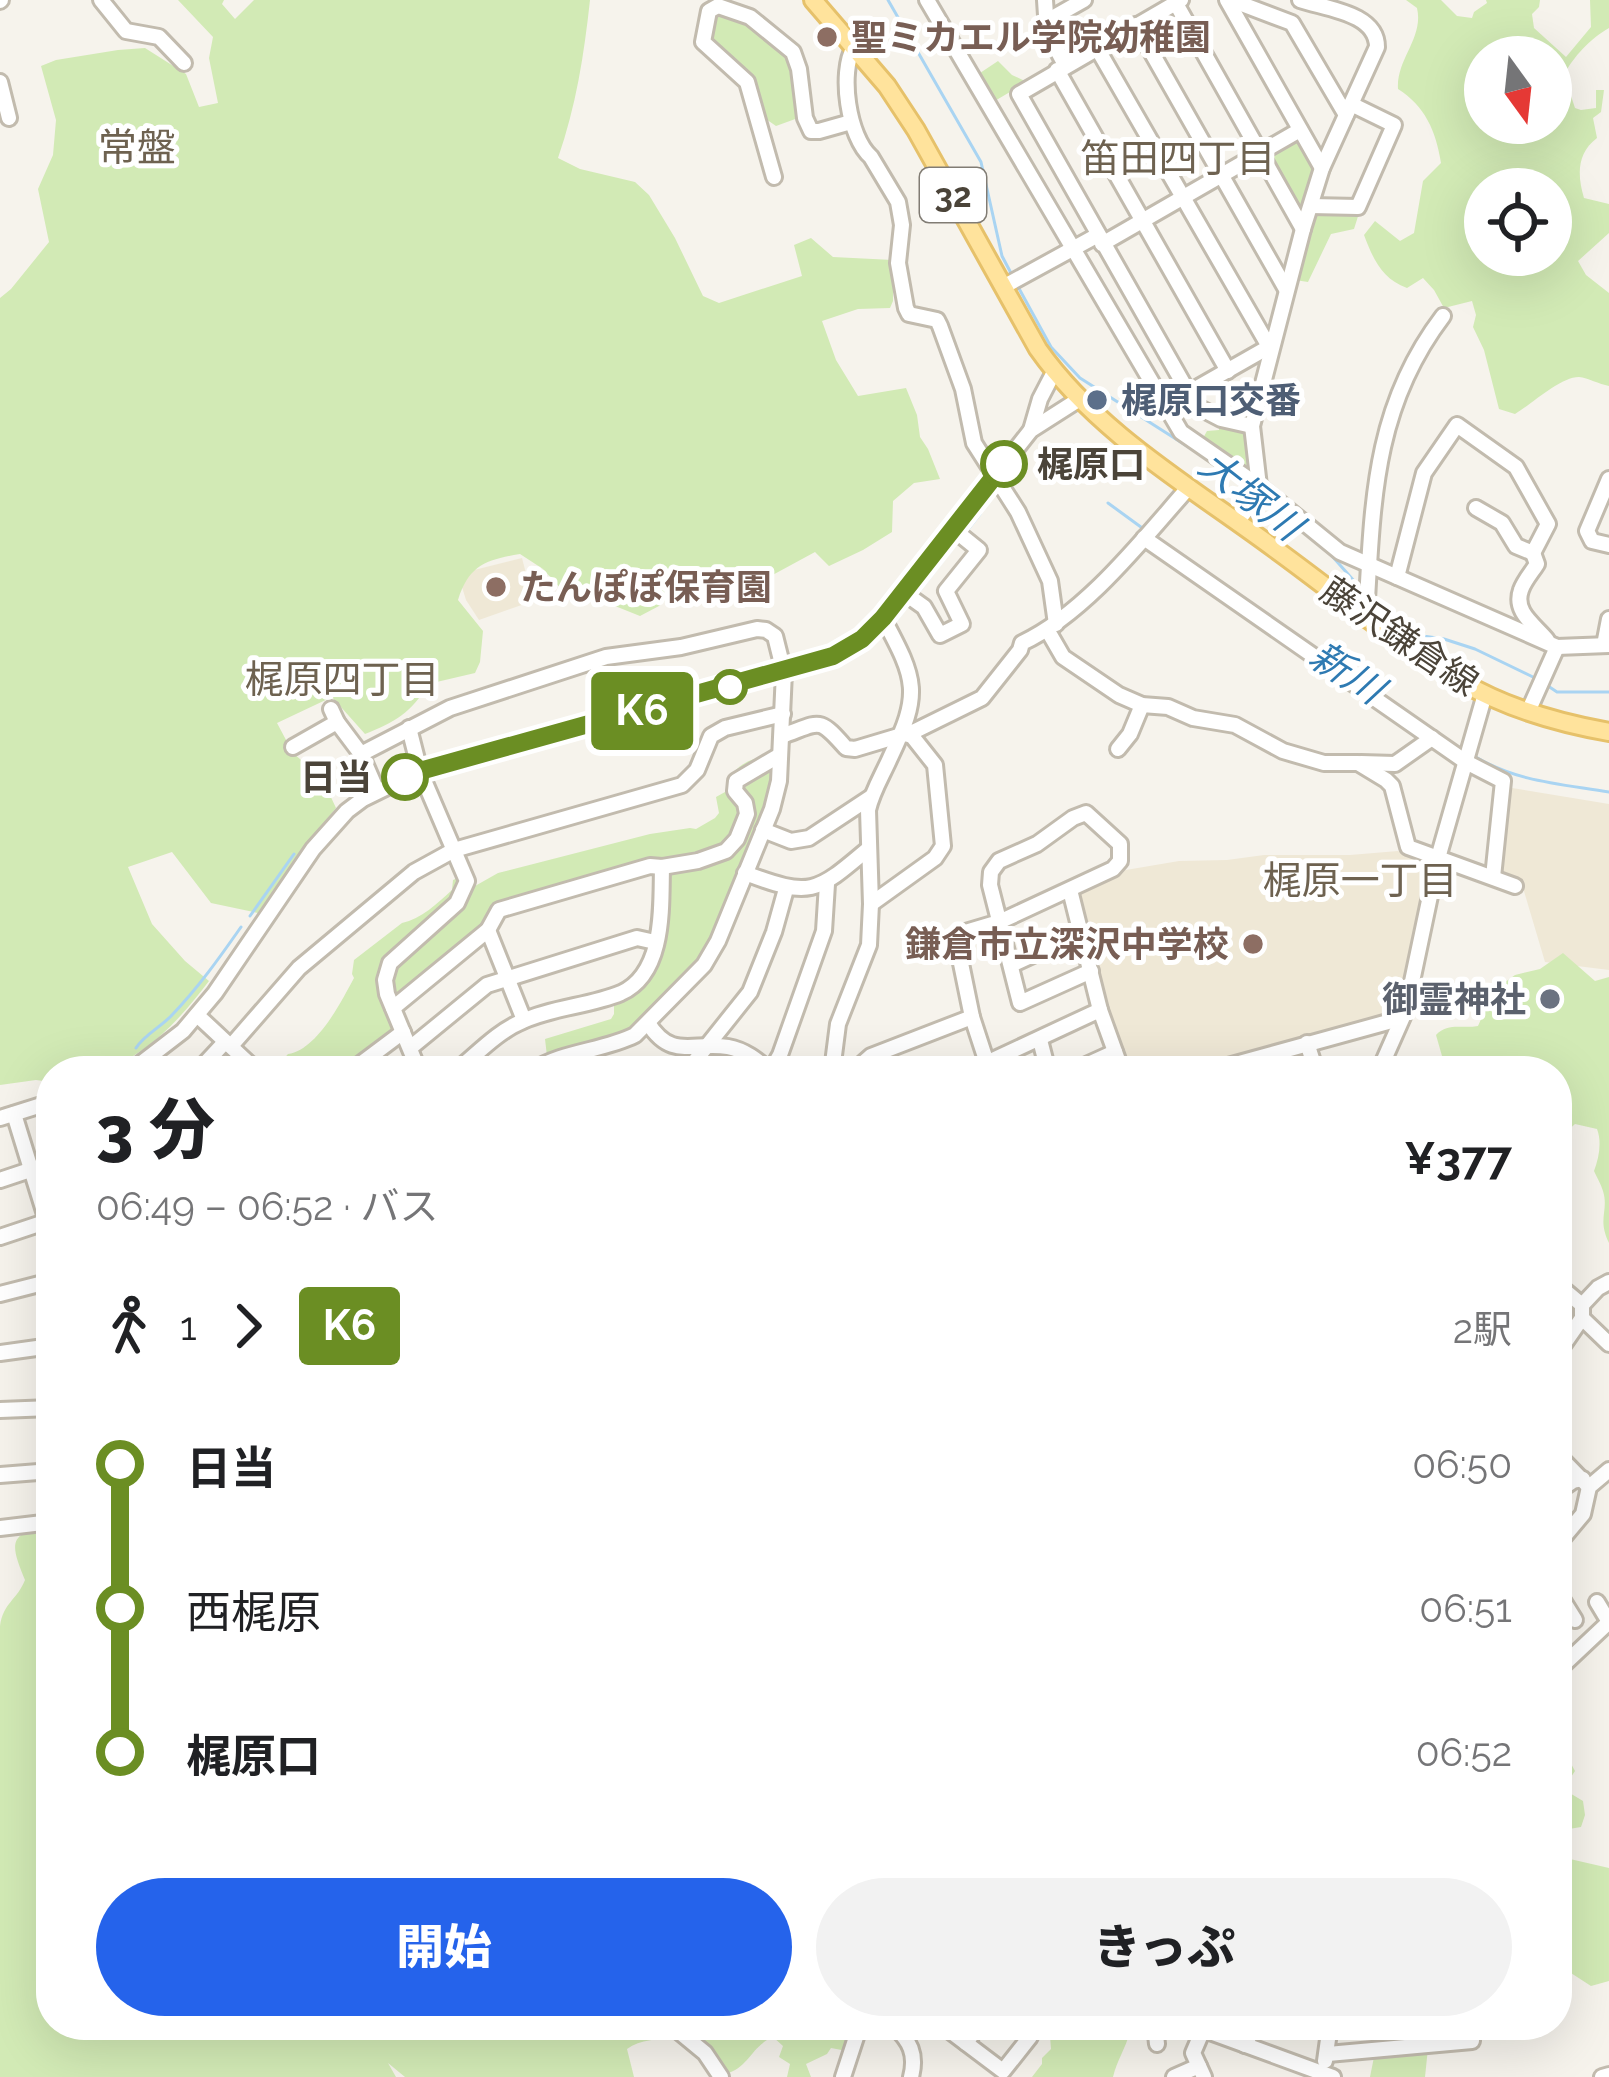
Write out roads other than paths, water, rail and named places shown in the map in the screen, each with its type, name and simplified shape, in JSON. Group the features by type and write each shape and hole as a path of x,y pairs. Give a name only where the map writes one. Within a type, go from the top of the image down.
{"main road":[{"name":"藤沢鎌倉線","path":"813,0 887,86 1054,372 1078,400 1117,434 1461,682 1528,712 1609,732"}],"street":[{"path":"100,0 126,32 159,37 184,63"},
{"path":"928,0 1181,432 1259,486 1340,552 1553,646 1606,645 1609,620"},
{"path":"1045,0 1046,22 1061,68 1228,370"},
{"path":"1046,22 1084,0"},
{"path":"1229,0 1292,23 1348,109 1394,125 1358,207 1310,206"},
{"path":"1229,0 1322,168"},
{"path":"1238,521 1259,486 1252,426 1303,229 1322,168 1377,47 1376,33 1368,23 1300,0"},
{"path":"1252,426 1210,415 1196,406 1019,94 1177,1 1303,229"},
{"path":"774,177 747,82 703,42 709,11 718,6 750,17 793,52 800,69 805,118 812,130 851,122"},
{"path":"1136,25 1286,290"},
{"path":"854,47 846,60 851,122 865,153 898,202 902,225 898,263 909,314 937,320 964,389 974,443 1018,512 1050,581 1055,600 1052,628 1063,657 1142,705 1235,725 1282,751 1324,763 1395,764 1432,738"},
{"path":"1097,48 1269,349"},
{"path":"0,82 9,118"},
{"path":"1003,287 1073,249 1142,220 1300,130"},
{"path":"1361,612 1367,600 1377,473 1398,392 1417,352 1443,316"},
{"path":"1188,393 1269,349"},
{"path":"1031,430 1054,372"},
{"path":"153,1056 197,1016 313,849 347,811 420,771 784,672 844,651 883,618 1031,430 1078,400"},
{"path":"1397,577 1424,473 1457,425 1516,467 1548,524 1533,553"},
{"path":"1609,479 1587,530 1592,541 1609,545"},
{"path":"782,736 818,723 846,748 855,748 915,731 982,698 1022,643 1052,628 1189,487"},
{"path":"1476,508 1502,523 1516,545 1533,553 1537,564 1522,586 1523,615 1553,646"},
{"path":"903,592 924,608 940,634 962,624 946,592 979,550 953,529"},
{"path":"1144,538 1466,762 1504,781 1493,877"},
{"path":"834,1056 838,1024 869,945 871,797 912,703 909,672 883,618"},
{"path":"361,754 450,708 606,657 681,647 757,628 771,632 777,640 784,672 779,781 718,941 704,965 648,1023 623,1041 579,1056"},
{"path":"1528,712 1553,646"},
{"path":"1386,1056 1406,1010 1438,858 1485,694"},
{"path":"1118,749 1142,705"},
{"path":"215,1056 298,968 414,872 454,850 682,785 698,770 711,736 783,714"},
{"path":"293,747 334,715 361,754 377,791"},
{"path":"410,728 420,771 466,881 457,903 390,963 385,980 413,1056"},
{"path":"871,904 935,858 943,846 934,765 913,736 902,733"},
{"path":"393,1008 488,930 499,910 650,866 713,858 737,839 747,808 734,785 780,754"},
{"path":"1358,763 1392,787 1408,847 1515,886"},
{"path":"764,830 790,841 809,838 871,797"},
{"path":"984,1056 956,939 962,933 999,922 1113,869 1120,861 1120,844 1086,813 1004,858 995,866 990,885 999,922 1011,965 1020,1003 1090,971"},
{"path":"745,873 786,889 806,889 827,884 868,849"},
{"path":"475,1056 524,1020 623,992 644,974 661,916 662,868"},
{"path":"779,1056 824,931 827,884"},
{"path":"700,1056 750,992 786,889"},
{"path":"1070,890 1116,1056"},
{"path":"488,930 524,1020"},
{"path":"1011,965 1081,933"},
{"path":"410,1048 487,985 637,938 656,942"},
{"path":"1002,1056 1100,1010"},
{"path":"1269,1056 1388,1022 1406,1010"},
{"path":"197,1016 241,1056"},
{"path":"872,1056 973,1017"},
{"path":"648,1023 676,1048 729,1047 752,1056"},
{"path":"371,1056 403,1032"},
{"path":"1040,1040 1044,1056"},
{"path":"1306,1043 1311,1056"},
{"path":"1106,1056 1115,1052"},
{"path":"36,1107 7,1116 36,1181"},
{"path":"0,1180 36,1168"},
{"path":"0,1237 36,1225"},
{"path":"1572,1328 1598,1288 1609,1282"},
{"path":"0,1294 36,1285"},
{"path":"1572,1300 1609,1344"},
{"path":"0,1353 36,1348"},
{"path":"0,1410 36,1409"},
{"path":"1572,1469 1586,1483"},
{"path":"1572,1482 1586,1483 1609,1470"},
{"path":"0,1475 36,1472"},
{"path":"1572,1527 1583,1514 1586,1483"},
{"path":"0,1528 36,1524"},
{"path":"1572,1657 1609,1622 1597,1602"},
{"path":"1572,1613 1575,1620"},
{"path":"689,2040 721,2077"},
{"path":"843,2077 855,2040"},
{"path":"906,2040 914,2055 911,2077"},
{"path":"962,2040 1004,2071 1028,2040"},
{"path":"1156,2040 1156,2044"},
{"path":"1174,2077 1202,2071 1193,2053 1196,2040"},
{"path":"1232,2040 1324,2076 1329,2040"},
{"path":"1244,2045 1247,2040"},
{"path":"1419,2040 1421,2045"},
{"path":"1328,2054 1472,2040"}],"waterway":[{"name":"大塚川","path":"888,0 981,162 1002,256 1012,275"},
{"name":"大塚川","path":"1016,283 1051,347 1080,378 1212,462"},
{"name":"新川","path":"1108,503 1145,530"},
{"path":"965,533 980,514"},
{"path":"916,595 958,541"},
{"name":"大塚川","path":"1325,548 1362,590"},
{"name":"大塚川","path":"1374,600 1416,635 1475,649 1535,678"},
{"path":"894,623 909,603"},
{"name":"大塚川","path":"1548,686 1557,692 1609,692"},
{"name":"新川","path":"1419,721 1461,749"},
{"name":"新川","path":"1474,756 1523,777 1609,792"},
{"path":"250,916 294,854"},
{"path":"136,1048 191,994 241,927"}],"place":[{"name":"聖ミカエル学院幼稚園","path":"827,37"},
{"name":"梶原口交番","path":"1097,400"},
{"name":"梶原口","path":"1004,464"},
{"name":"たんぽぽ保育園","path":"496,587"},
{"name":"日当","path":"405,777"},
{"name":"鎌倉市立深沢中学校","path":"1253,944"},
{"name":"御霊神社","path":"1550,999"}],"district":[{"name":"常盤","path":"137,147"},
{"name":"笛田四丁目","path":"1178,158"},
{"name":"梶原四丁目","path":"342,679"},
{"name":"梶原一丁目","path":"1360,880"}]}
